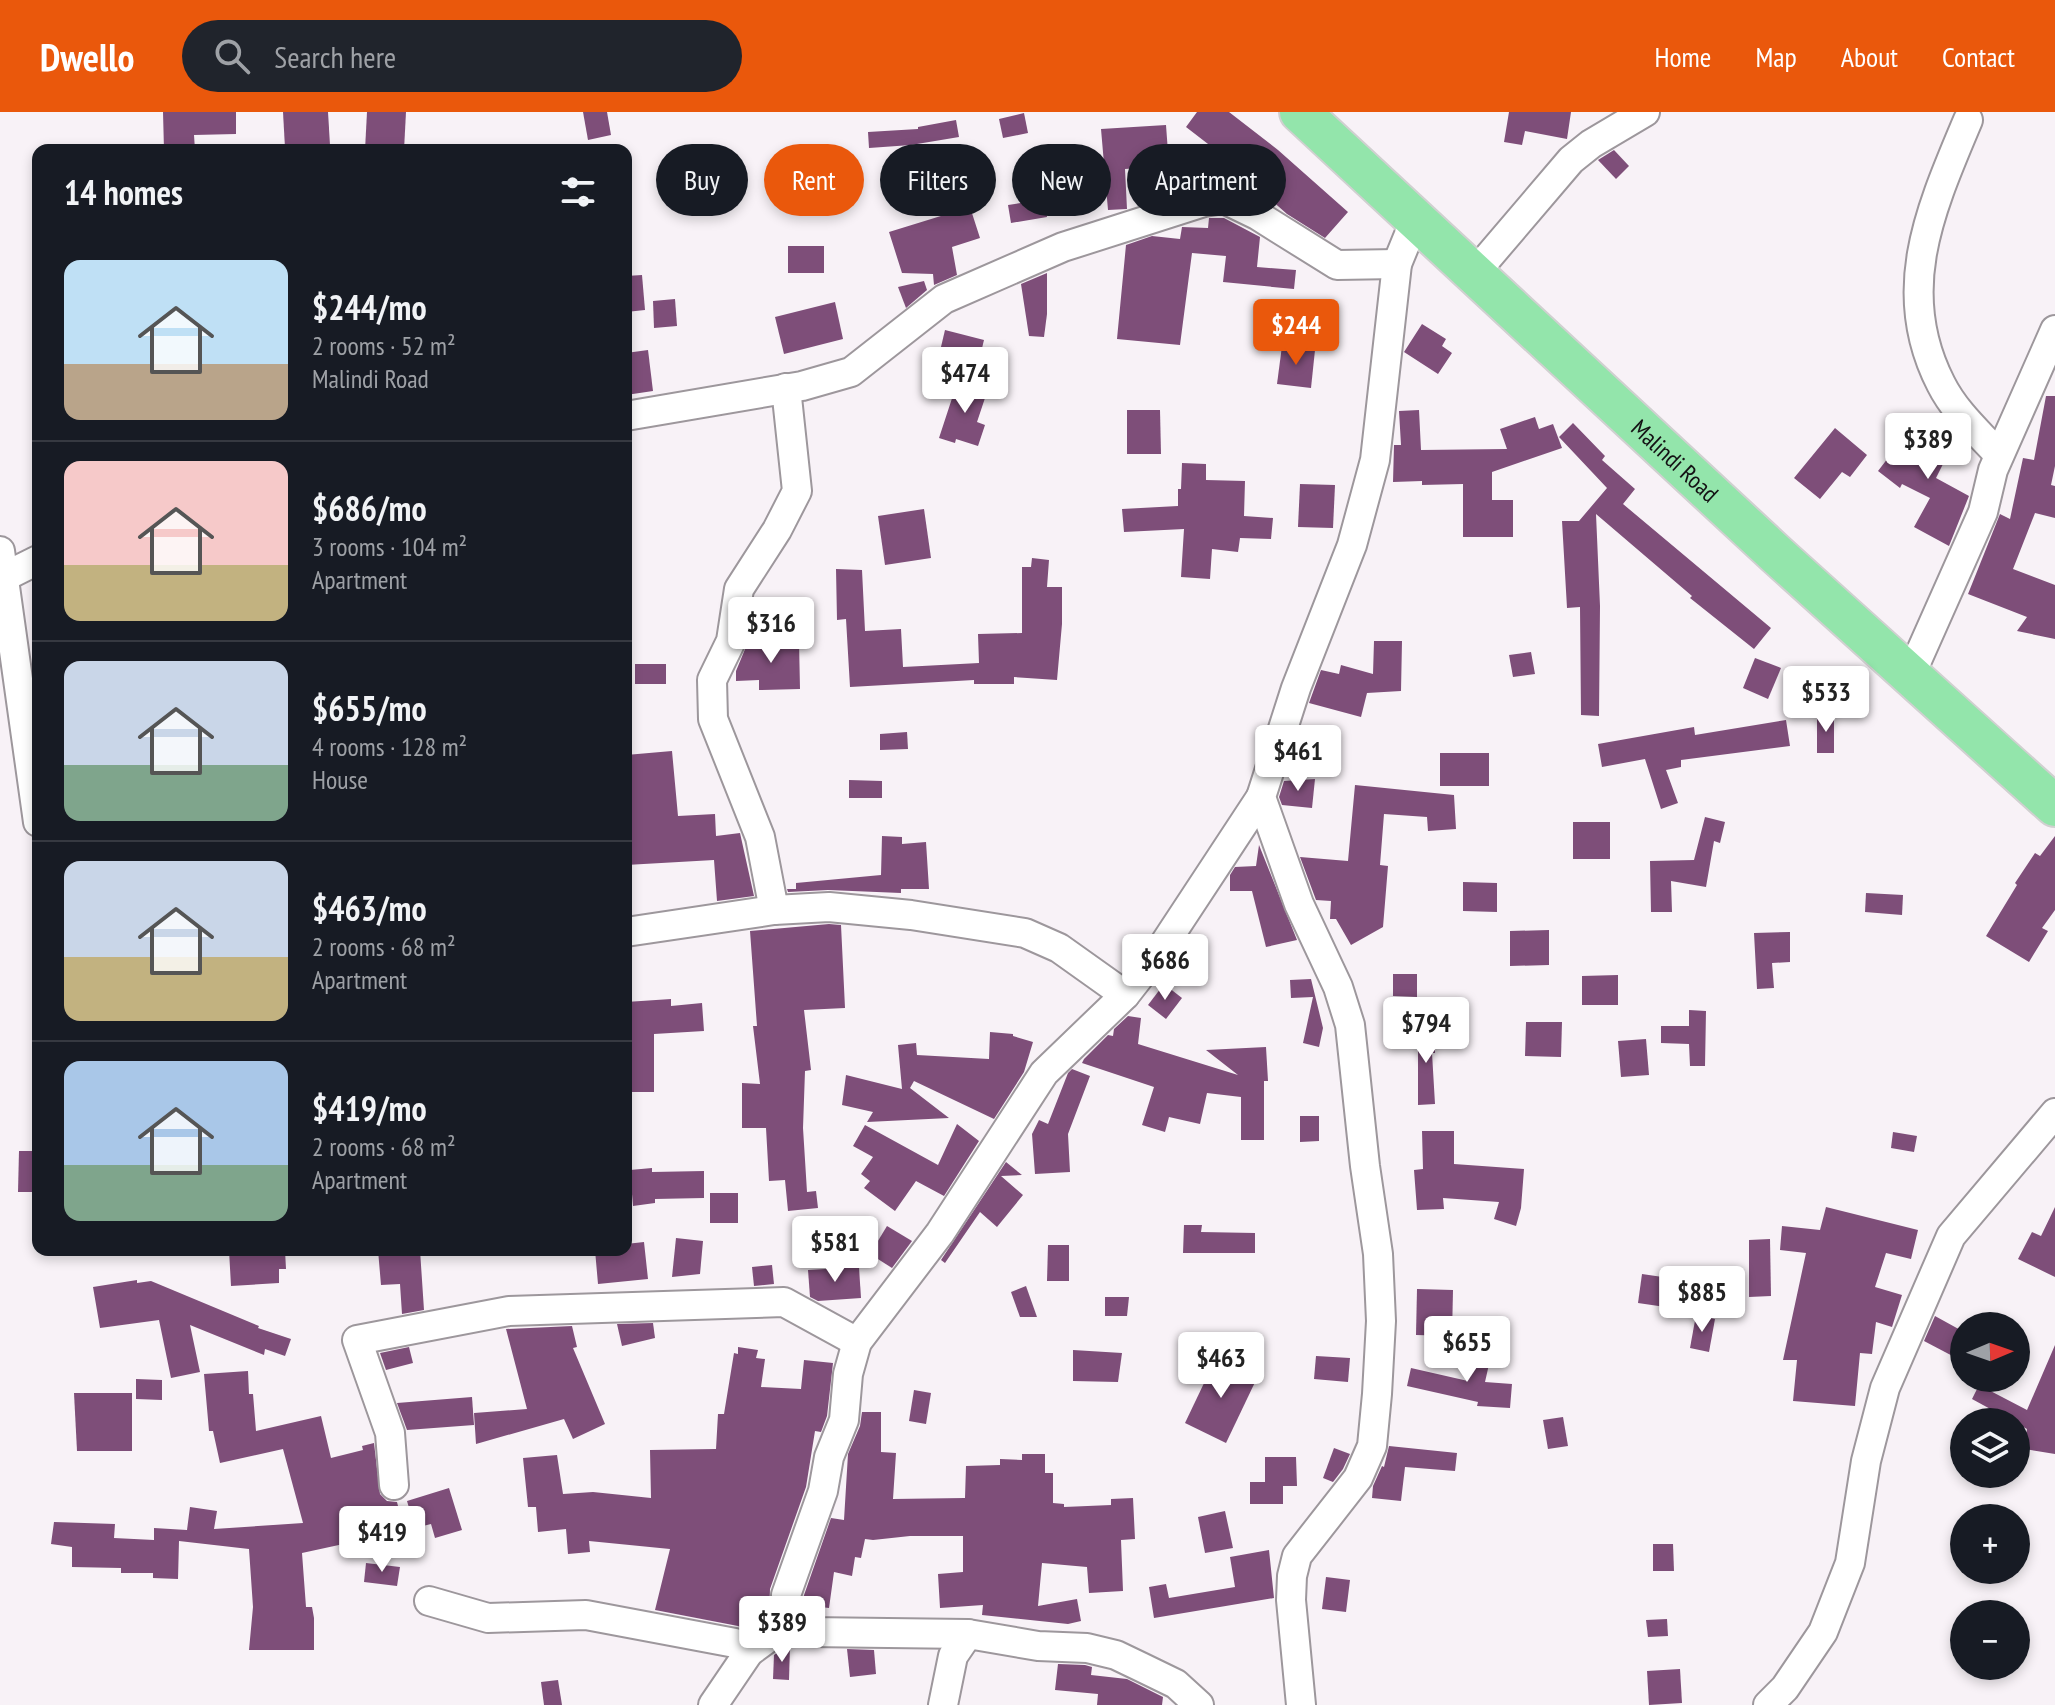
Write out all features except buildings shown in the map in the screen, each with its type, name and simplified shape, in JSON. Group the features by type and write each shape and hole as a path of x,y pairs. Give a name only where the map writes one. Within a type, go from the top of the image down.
{"highway":[{"name":"Malindi Road","path":"1300,112 1473,275 2055,806"}],"street":[{"path":"1473,275 1571,160 1591,144 1645,112"},
{"path":"1968,120 1936,196 1920,258 1917,302 1924,342 1941,384 1960,414 1999,455"},
{"path":"632,415 786,388 851,372 944,299 1063,247 1204,202 1224,199 1257,215 1337,265 1397,264"},
{"path":"786,1625 786,1595 823,1491 829,1457 844,1420 848,1374 857,1342 940,1233 1044,1073 1125,995 1161,949 1261,797 1296,688 1352,545 1375,460 1397,264 1415,220"},
{"path":"1910,676 1983,512 1999,455 2051,347"},
{"path":"774,910 760,837 713,719 712,680 731,641 739,589 797,491 786,388"},
{"path":"32,562 2,570 32,780"},
{"path":"1261,797 1299,904 1338,987 1350,1025 1379,1267 1381,1321 1372,1446 1358,1478 1297,1556 1292,1576 1291,1600 1301,1705"},
{"path":"632,931 774,910 843,909 911,915 1025,933 1059,948 1125,995"},
{"path":"1768,1705 1800,1665 1829,1618 1850,1563 1866,1461 1885,1388 1951,1236 2055,1113"},
{"path":"394,1485 390,1433 357,1340 509,1311 784,1302 857,1342"},
{"path":"429,1601 488,1618 586,1615 735,1643 749,1652"},
{"path":"786,1625 808,1632 968,1634 1038,1646 1087,1648 1116,1655 1176,1684 1199,1705"},
{"path":"713,1705 749,1652 786,1625"},
{"path":"943,1705 953,1656 968,1634"}]}
